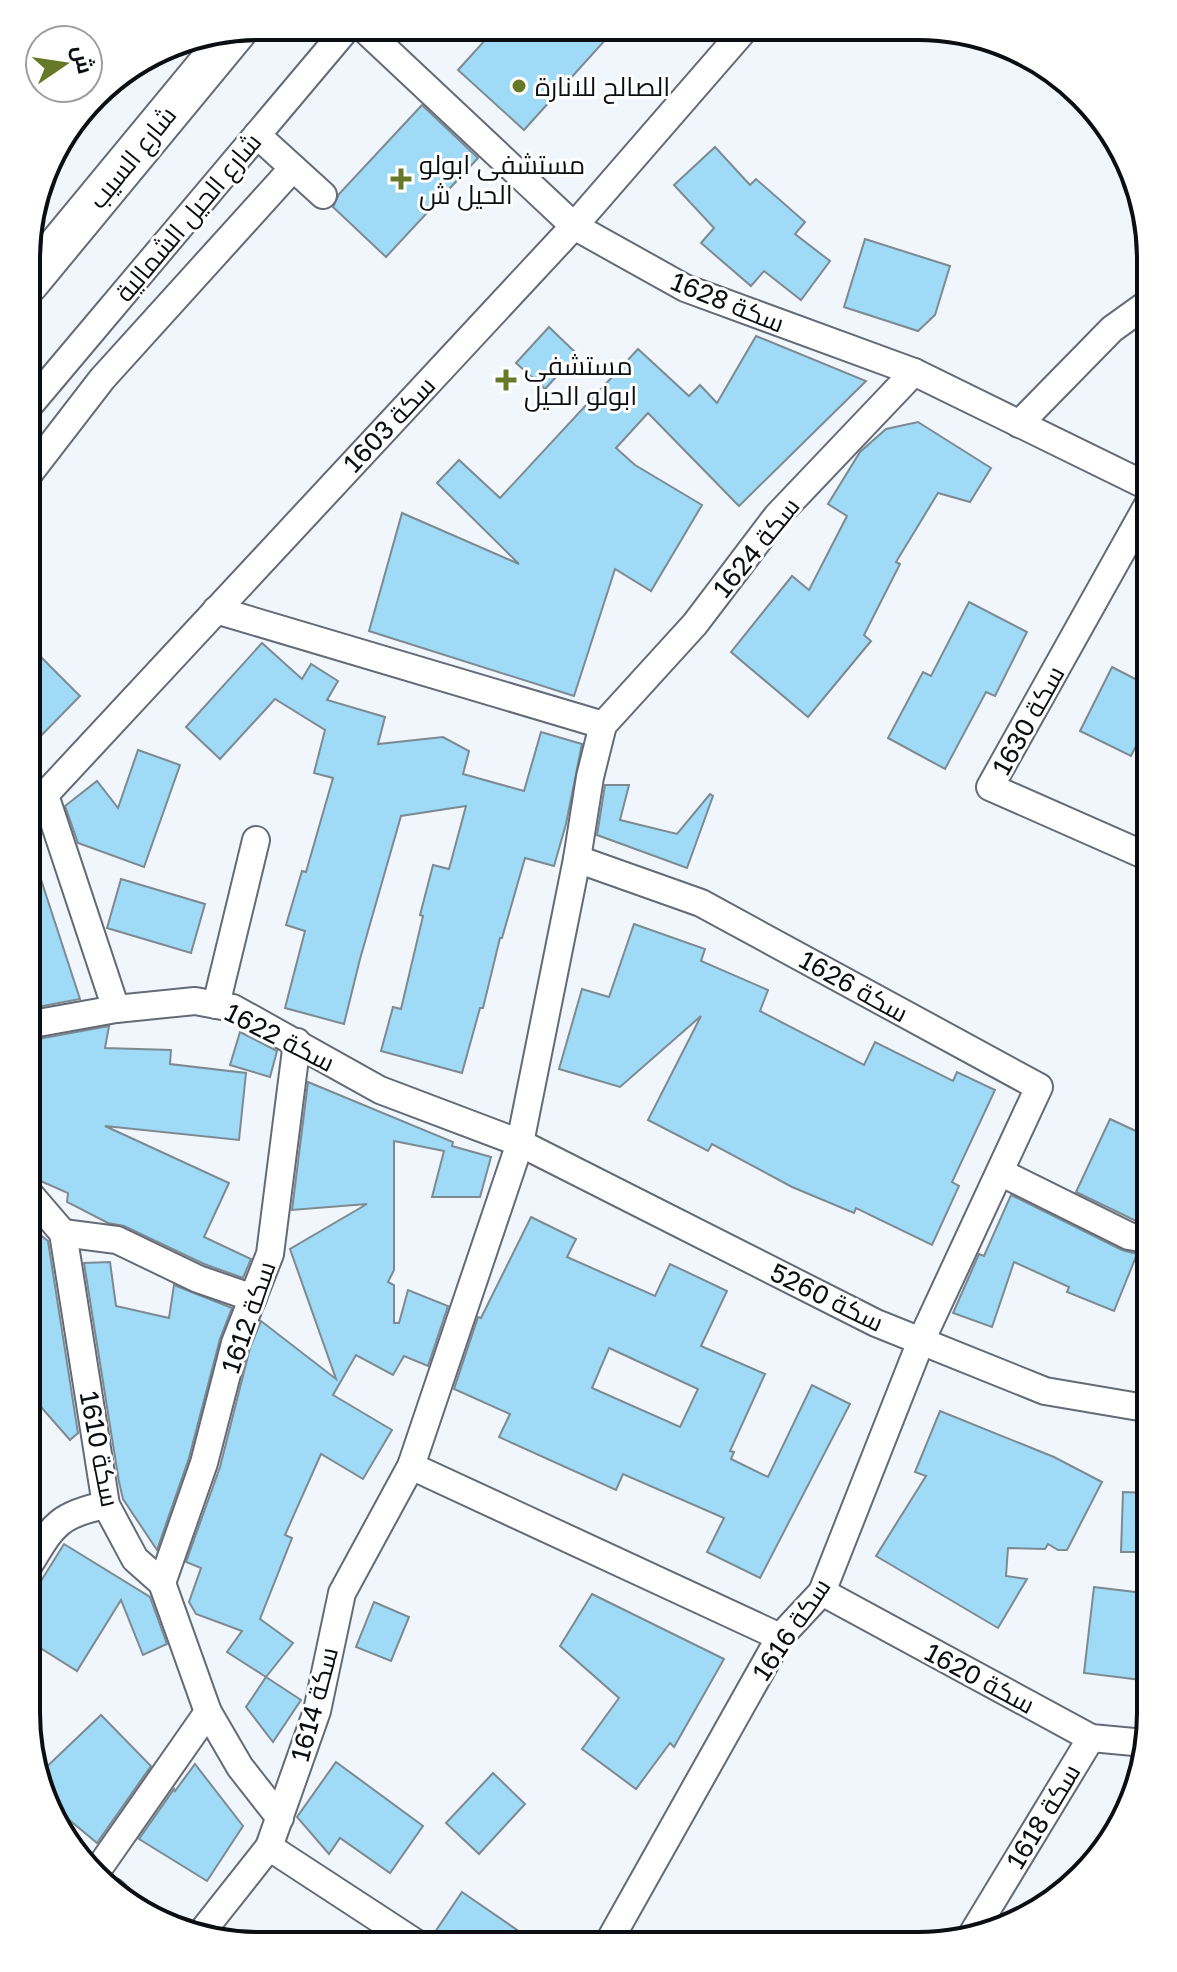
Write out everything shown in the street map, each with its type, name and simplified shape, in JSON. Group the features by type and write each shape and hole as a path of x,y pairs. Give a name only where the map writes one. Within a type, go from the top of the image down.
{"highway":[{"name":"شارع السيب","path":"40,268 226,43"}],"street":[{"name":"شارع الحيل الشمالية","path":"40,393 337,40"},
{"name":"سكة 1628","path":"376,40 574,226 685,288 914,372 1137,481"},
{"name":"سكة 1603","path":"40,800 574,226 735,40"},
{"path":"257,135 323,195"},
{"path":"40,459 102,379 293,168"},
{"path":"1019,424 1112,329 1137,311"},
{"path":"75,352 102,379"},
{"name":"سكة 1624","path":"520,1143 577,859 590,777 603,725 695,624 777,516 914,372"},
{"name":"سكة 1630","path":"1137,524 990,787 1137,852"},
{"path":"216,610 603,725"},
{"path":"40,814 116,1009"},
{"path":"216,1005 256,840"},
{"name":"سكة 1626","path":"577,859 701,903 1039,1087 921,1341"},
{"name":"سكة 1622","path":"40,1023 116,1009 195,1001 233,1008 380,1090 520,1143"},
{"name":"سكة 1612","path":"162,1583 204,1463 235,1343 270,1254 297,1042"},
{"name":"سكة 5260","path":"520,1143 876,1323 1045,1391 1137,1407"},
{"name":"سكة 1614","path":"207,1926 269,1847 317,1711 342,1593 411,1466 520,1143"},
{"path":"1000,1172 1137,1237"},
{"path":"40,1206 63,1233 117,1240 198,1279 253,1298"},
{"name":"سكة 1610","path":"63,1233 106,1505 135,1559 162,1583 208,1712 240,1767 280,1818"},
{"name":"سكة 1616","path":"614,1932 780,1637 822,1592 921,1341"},
{"path":"411,1466 780,1637"},
{"path":"40,1548 55,1524 80,1510 106,1505"},
{"name":"سكة 1620","path":"822,1592 1091,1738 1135,1742"},
{"path":"101,1865 208,1712"},
{"name":"سكة 1618","path":"979,1923 1091,1738"},
{"path":"269,1847 399,1932"}],"building":[{"path":"485,40 605,40 524,130 458,70"},
{"path":"422,105 478,158 386,257 333,207 339,194"},
{"path":"715,147 750,185 756,179 805,222 795,234 830,261 801,300 764,271 751,286 701,243 714,228 674,185"},
{"path":"865,239 950,266 935,315 918,331 844,307"},
{"path":"549,327 577,354 545,389 516,363"},
{"path":"756,336 866,381 739,506 648,413 616,448 635,465 702,505 651,591 615,569 574,696 369,631 402,513 519,564 437,483 459,460 500,498 638,349 689,396 700,385 717,403"},
{"path":"918,422 991,468 970,502 938,493 896,562 900,564 864,635 871,641 808,717 731,652 792,576 809,590 847,516 828,504 860,452 886,429"},
{"path":"969,602 1027,632 995,696 986,692 945,769 888,738 923,672 931,676"},
{"path":"262,643 302,679 311,664 338,681 327,700 385,717 378,744 443,737 469,751 463,774 524,791 541,732 582,744 554,866 525,858 462,1073 381,1051 393,1007 401,1009 433,865 449,869 466,806 401,816 344,1024 285,1008 305,931 286,925 302,871 306,872 333,778 314,773 325,730 275,699 220,759 186,727"},
{"path":"40,656 80,696 40,737"},
{"path":"1112,667 1137,680 1137,744 1131,756 1080,731"},
{"path":"138,750 180,765 144,867 78,843 65,806 97,781 118,808"},
{"path":"605,785 629,785 620,820 677,834 710,794 713,796 687,868 597,835"},
{"path":"40,877 80,999 40,1007"},
{"path":"121,879 205,904 191,953 107,928"},
{"path":"634,924 705,949 701,961 768,990 760,1011 864,1065 875,1042 953,1081 957,1072 995,1090 952,1182 959,1186 932,1245 856,1208 854,1213 792,1187 712,1144 708,1151 648,1120 701,1016 620,1087 559,1069 582,989 609,997"},
{"path":"109,1026 105,1048 171,1050 170,1064 246,1073 239,1140 105,1126 229,1183 204,1237 251,1259 243,1278 204,1264 124,1226 108,1223 67,1202 68,1193 40,1181 40,1039"},
{"path":"240,1032 277,1051 270,1077 230,1065"},
{"path":"308,1082 453,1142 452,1146 491,1157 480,1197 432,1197 444,1151 394,1141 394,1270 388,1282 394,1285 394,1323 399,1323 408,1290 448,1306 428,1366 404,1356 393,1375 356,1355 333,1395 392,1430 363,1479 321,1454 285,1535 292,1538 260,1619 293,1643 266,1677 227,1652 242,1631 196,1614 189,1602 201,1568 186,1562 220,1467 250,1348 261,1321 336,1379 290,1249 367,1204 292,1210"},
{"path":"1110,1119 1137,1132 1136,1221 1076,1192"},
{"path":"1011,1195 1122,1250 1137,1254 1114,1311 1067,1292 1069,1287 1014,1262 992,1327 953,1313 979,1254 984,1256"},
{"path":"531,1217 576,1239 567,1257 655,1296 670,1264 727,1291 701,1346 765,1374 730,1451 734,1452 731,1459 768,1477 812,1385 850,1404 760,1578 707,1552 724,1518 623,1474 616,1490 499,1437 510,1414 454,1389 478,1317 481,1318","holes":["609,1348 698,1389 680,1427 592,1388"]},
{"path":"40,1235 48,1241 78,1433 70,1440 40,1406"},
{"path":"110,1262 116,1306 169,1318 174,1285 232,1308 220,1339 189,1458 157,1550 123,1499 119,1482 84,1263"},
{"path":"940,1411 1054,1457 1102,1482 1067,1550 1058,1550 1048,1544 1045,1549 1008,1548 1006,1576 1027,1579 998,1628 876,1556 926,1476 915,1472"},
{"path":"1123,1492 1137,1492 1137,1552 1121,1552"},
{"path":"64,1544 150,1597 167,1644 143,1655 121,1600 77,1671 40,1648 40,1583"},
{"path":"1094,1587 1137,1592 1137,1679 1084,1673"},
{"path":"592,1594 724,1659 674,1747 670,1743 636,1789 582,1749 619,1698 560,1646"},
{"path":"374,1602 409,1617 391,1661 356,1647"},
{"path":"266,1677 301,1700 273,1742 246,1707"},
{"path":"101,1715 151,1766 97,1843 67,1818 47,1766"},
{"path":"336,1762 423,1826 390,1873 340,1838 329,1854 297,1817"},
{"path":"195,1764 243,1826 207,1881 139,1839"},
{"path":"493,1773 525,1804 479,1854 446,1823"},
{"path":"462,1892 520,1932 435,1932"}],"place":[{"name":"الصالح للانارة","path":"519,86"},
{"name":"مستشفى ابولو الحيل ش","path":"401,179"},
{"name":"مستشفى ابولو الحيل","path":"506,380"}]}
